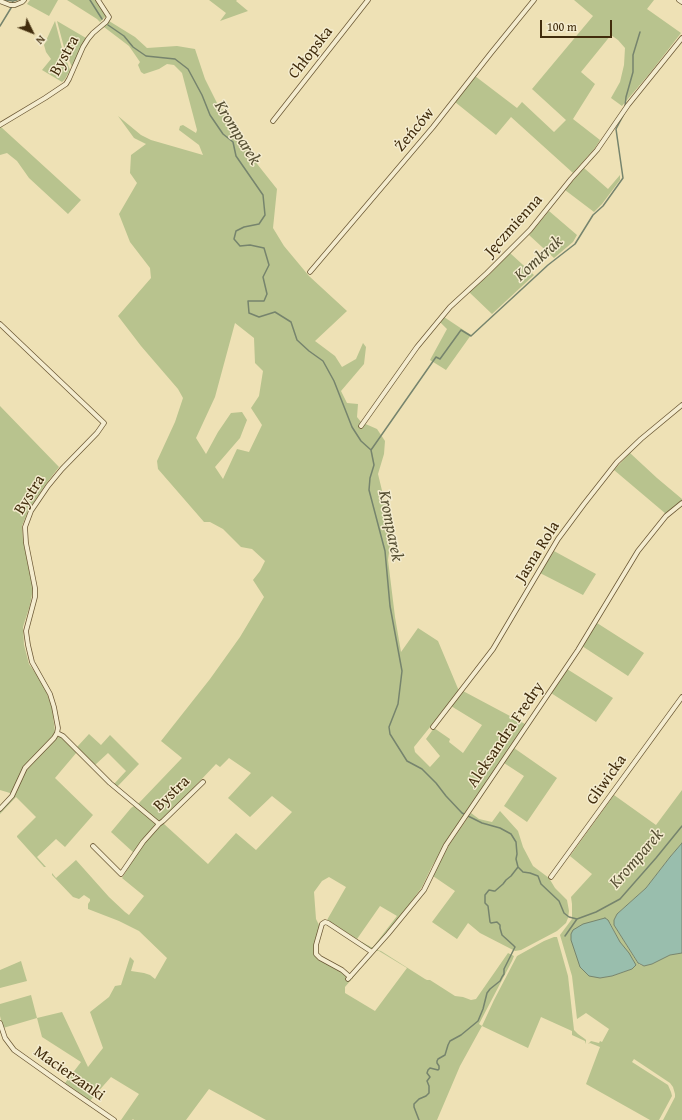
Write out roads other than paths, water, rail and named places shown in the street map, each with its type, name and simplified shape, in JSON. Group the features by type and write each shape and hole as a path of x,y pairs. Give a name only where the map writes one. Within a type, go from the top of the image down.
{"street":[{"path":"0,1 13,5 24,0"},
{"name":"Bystra","path":"0,125 66,84 88,39 106,22 109,17 98,0"},
{"name":"Chłopska","path":"272,121 368,0"},
{"name":"Żeńców","path":"310,272 433,127 534,0"},
{"name":"Jęczmienna","path":"361,426 417,347 450,307 530,230 571,179 597,150 628,105 682,38"},
{"name":"Bystra","path":"0,324 104,423 48,486 31,512 25,527 26,543 35,588 35,597 26,631 26,638 32,662 45,683 54,706 58,725 57,733 63,736 110,783 159,824"},
{"name":"Jasna Rola","path":"433,727 492,649 558,540 584,504 617,462 640,439 682,405"},
{"name":"Aleksandra Fredry","path":"372,952 328,923 325,922 322,924 316,945 316,954 320,958 342,970 349,978 372,952 424,890 446,845 578,650 638,551 666,516 682,503"},
{"name":"Gliwicka","path":"552,877 682,697"},
{"path":"0,809 12,796 26,768 57,733"},
{"name":"Bystra","path":"93,846 121,874 143,842 159,824 203,782"},
{"name":"Macierzanki","path":"0,1023 5,1038 11,1046 49,1076 114,1120"}],"waterway":[{"name":"Kromparek","path":"5,0 17,0"},
{"name":"Kromparek","path":"90,0 102,19"},
{"path":"0,26 11,8 13,1"},
{"name":"Kromparek","path":"108,25 124,36 133,47 146,56 175,59 188,69 202,95 210,115 223,134 233,142 236,156 263,195 265,215 259,224 244,227 236,231 234,239 240,246 250,245 264,248 269,265 263,277 267,294 264,301 248,301 249,313 259,317 275,312 291,322 297,340 323,361 334,381 352,427 361,441 371,450 374,465 370,478 369,490 385,551 390,606 402,671 398,704 389,727 390,734 407,761 422,769 462,813 482,823 500,828 511,834 516,842 516,859 518,867 523,872 538,876 541,884 559,901 564,913 569,917 577,919 596,912 620,899 682,826"},
{"name":"Komkrak","path":"625,106 633,72 633,55 640,32"},
{"name":"Komkrak","path":"371,450 436,357 440,359 461,330 471,336 548,265 575,244 593,215 603,206 623,178 616,129 624,114"},
{"path":"419,1120 414,1104 429,1093 427,1081 430,1077 427,1073 428,1070 430,1068 438,1070 439,1066 437,1061 445,1055 450,1041 461,1035 478,1021 487,993 500,981 515,947 502,935 500,925 497,922 490,922 488,906 485,903 485,895 489,890 495,891 518,867"},
{"path":"565,936 577,919"}]}
